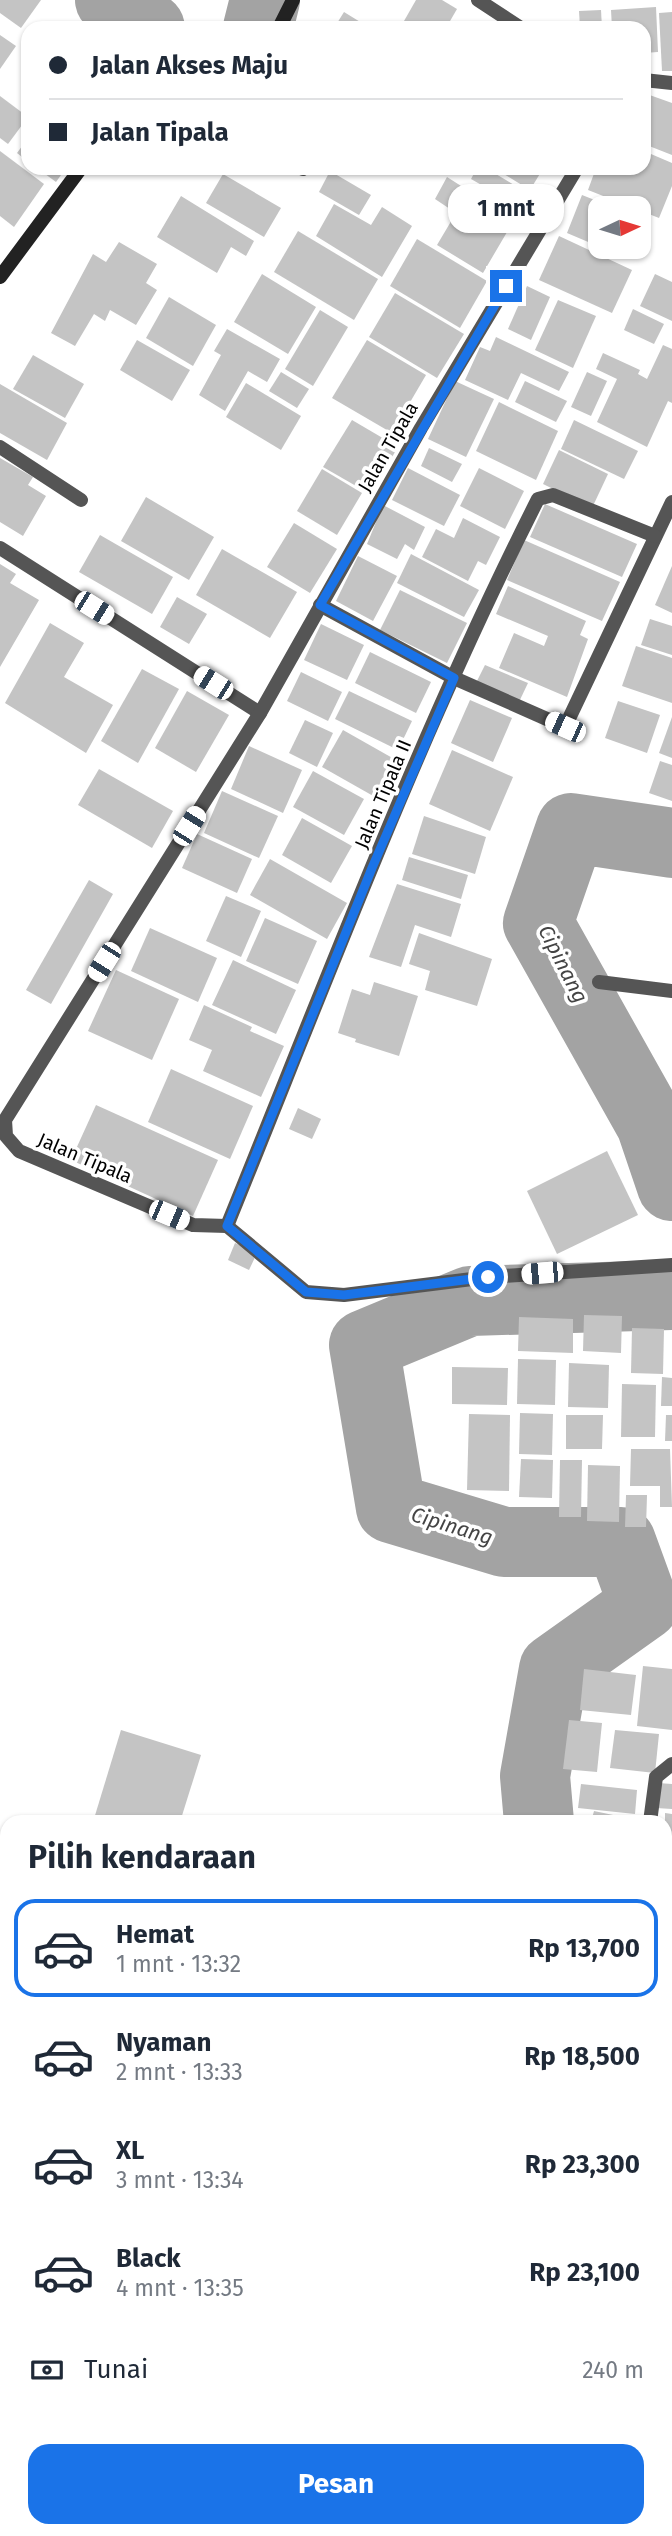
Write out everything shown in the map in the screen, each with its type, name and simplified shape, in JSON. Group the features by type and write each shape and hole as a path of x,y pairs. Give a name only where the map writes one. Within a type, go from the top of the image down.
{"street":[{"path":"282,21 293,0"},
{"path":"478,0 510,21"},
{"path":"651,81 672,83"},
{"path":"0,277 76,175"},
{"name":"Jalan Tipala","path":"227,1226 193,1225 19,1151 6,1136 5,1120 260,713 421,428 573,175"},
{"path":"0,447 81,500"},
{"name":"Jalan Tipala II","path":"227,1226 372,868 454,678 541,496 560,497 655,536"},
{"path":"320,605 454,678 565,727 672,502"},
{"path":"0,548 260,713"},
{"path":"599,982 672,991"},
{"path":"227,1226 306,1292 344,1295 488,1277 671,1265"},
{"path":"651,1815 656,1777 672,1764"}],"building":[{"path":"0,0 41,0 26,21 21,21 21,28 0,13"},
{"path":"416,0 442,0 457,9 450,21 404,21"},
{"path":"656,7 658,52 651,52 651,21 612,21 611,10"},
{"path":"601,10 602,21 580,21 579,11"},
{"path":"344,12 359,21 338,21"},
{"path":"672,12 672,71 662,71 659,13"},
{"path":"0,35 16,46 0,69"},
{"path":"0,96 21,112 21,126 8,144 0,138"},
{"path":"651,96 672,103 672,155 651,147"},
{"path":"0,151 21,167 21,175 32,175 44,184 14,227 0,216"},
{"path":"651,154 672,163 672,186 659,218 651,215 651,196 603,196 588,190 593,175 651,175"},
{"path":"46,175 61,175 56,182"},
{"path":"225,175 281,208 264,237 206,203"},
{"path":"328,175 337,175 371,195 359,215 319,192"},
{"path":"473,175 498,175 514,185 506,199 471,179"},
{"path":"505,175 539,175 530,190"},
{"path":"447,177 469,191 471,187 517,215 483,273 437,245 456,213 435,199"},
{"path":"582,195 588,197 588,242 567,233"},
{"path":"181,196 254,241 246,256 231,247 217,273 157,237"},
{"path":"334,204 371,225 382,207 412,226 382,277 316,236"},
{"path":"298,231 378,279 354,320 274,272"},
{"path":"559,236 588,250 588,259 608,259 632,270 612,313 539,280"},
{"path":"417,239 487,281 460,328 390,286"},
{"path":"119,242 157,264 146,283 157,290 136,325 110,310 105,321 94,314 75,346 51,333 93,254 106,262"},
{"path":"262,274 316,307 288,354 234,322"},
{"path":"655,274 672,282 672,321 640,306"},
{"path":"527,286 550,297 531,340 508,329"},
{"path":"395,293 464,334 437,378 369,337"},
{"path":"169,297 216,325 193,366 146,338"},
{"path":"558,300 596,316 573,368 535,350"},
{"path":"633,309 664,324 654,344 624,330"},
{"path":"320,310 348,327 313,386 285,369"},
{"path":"227,329 280,359 267,382 248,371 225,411 199,395 221,355 214,351"},
{"path":"496,337 569,372 559,391 521,373 508,400 465,380 480,347 490,351"},
{"path":"137,340 190,370 172,401 120,370"},
{"path":"367,340 426,375 392,433 332,398"},
{"path":"663,345 672,349 672,403 668,401 647,447 597,422 617,379 596,369 603,353 640,370 638,374 647,379"},
{"path":"33,355 84,384 65,418 13,389"},
{"path":"281,372 309,389 297,408 269,391"},
{"path":"587,372 607,381 591,416 571,407"},
{"path":"455,381 494,399 466,457 428,439"},
{"path":"525,381 567,401 556,422 515,402"},
{"path":"246,383 301,416 281,450 226,417"},
{"path":"0,384 67,423 47,460 0,433"},
{"path":"499,402 558,431 536,480 476,451"},
{"path":"352,420 398,447 370,494 323,467"},
{"path":"574,420 638,451 624,479 561,449"},
{"path":"429,448 462,464 452,482 421,466"},
{"path":"559,450 608,474 592,508 543,484"},
{"path":"0,458 33,477 28,485 46,496 23,536 0,522"},
{"path":"408,468 460,495 444,526 392,500"},
{"path":"479,468 524,491 505,529 460,506"},
{"path":"322,469 362,493 337,535 297,511"},
{"path":"146,497 214,537 189,580 121,541"},
{"path":"545,504 637,544 622,577 530,537"},
{"path":"383,505 425,527 414,550 405,544 397,559 367,544"},
{"path":"463,518 500,537 486,565 478,561 468,581 422,557 436,529 454,538"},
{"path":"294,523 337,549 310,593 267,567"},
{"path":"100,535 173,577 152,614 79,572"},
{"path":"524,540 620,582 602,621 507,580"},
{"path":"222,549 297,592 270,638 196,595"},
{"path":"411,554 479,590 464,617 397,583"},
{"path":"358,556 397,576 373,621 336,601"},
{"path":"0,564 16,574 10,583 39,600 0,667"},
{"path":"672,566 672,613 655,605"},
{"path":"508,586 586,621 580,635 588,639 567,697 499,668 514,633 544,646 548,636 496,614"},
{"path":"400,590 467,623 447,663 380,630"},
{"path":"177,597 207,614 189,644 160,627"},
{"path":"650,619 672,626 672,655 641,645"},
{"path":"50,623 84,643 64,677 113,705 86,753 5,703"},
{"path":"321,624 364,645 347,680 304,660"},
{"path":"636,646 672,658 672,703 622,686"},
{"path":"370,652 431,682 416,713 355,683"},
{"path":"485,665 528,683 518,704 475,685"},
{"path":"142,669 179,689 138,763 101,741"},
{"path":"301,672 342,692 328,721 287,701"},
{"path":"187,691 229,715 196,772 155,748"},
{"path":"349,691 412,721 398,750 335,719"},
{"path":"470,700 512,718 493,762 451,743"},
{"path":"618,701 660,715 647,753 605,738"},
{"path":"672,717 672,758 659,753"},
{"path":"305,720 333,733 317,767 289,753"},
{"path":"343,730 396,760 375,797 322,767"},
{"path":"249,746 302,770 283,813 231,789"},
{"path":"452,750 513,777 490,831 429,804"},
{"path":"660,761 672,765 672,801 649,793"},
{"path":"99,769 173,811 152,848 78,805"},
{"path":"313,771 364,799 344,835 293,807"},
{"path":"222,791 278,816 259,858 204,833"},
{"path":"424,816 486,837 475,874 412,854"},
{"path":"302,818 352,846 331,883 282,855"},
{"path":"197,834 252,859 237,893 182,868"},
{"path":"409,857 468,875 461,899 402,880"},
{"path":"270,859 347,903 327,939 250,895"},
{"path":"89,880 113,894 51,1004 26,990"},
{"path":"397,884 461,904 451,937 415,925 401,967 369,957"},
{"path":"226,896 261,911 241,957 206,941"},
{"path":"265,918 317,941 298,984 246,961"},
{"path":"150,928 217,958 198,1002 131,971"},
{"path":"419,933 492,959 477,1006 425,990 430,971 409,964"},
{"path":"233,960 296,990 276,1034 212,1005"},
{"path":"116,970 179,999 152,1060 88,1031"},
{"path":"374,982 418,996 399,1056 355,1042 356,1039 338,1033 352,989 370,995"},
{"path":"204,1005 252,1027 250,1031 284,1046 261,1097 203,1071 212,1050 189,1040"},
{"path":"171,1069 253,1106 230,1159 148,1122"},
{"path":"96,1105 218,1160 193,1216 71,1160"},
{"path":"298,1108 321,1119 312,1139 289,1129"},
{"path":"607,1151 638,1215 557,1254 527,1191"},
{"path":"235,1243 257,1253 249,1270 228,1260"},
{"path":"584,1315 622,1316 621,1353 583,1351"},
{"path":"519,1317 573,1319 573,1353 518,1351"},
{"path":"632,1328 664,1329 663,1374 631,1373"},
{"path":"518,1359 556,1360 555,1405 517,1404"},
{"path":"569,1363 609,1365 608,1408 568,1407"},
{"path":"452,1367 508,1368 507,1405 452,1404"},
{"path":"662,1377 672,1378 672,1406 661,1406"},
{"path":"622,1384 656,1385 655,1437 621,1437"},
{"path":"520,1413 553,1414 552,1455 519,1454"},
{"path":"469,1414 510,1415 509,1491 467,1490"},
{"path":"566,1415 603,1415 602,1449 566,1449"},
{"path":"666,1415 672,1415 672,1441 665,1441"},
{"path":"631,1449 670,1449 672,1507 660,1507 660,1486 630,1486"},
{"path":"521,1459 553,1460 552,1498 519,1497"},
{"path":"560,1460 582,1460 581,1517 559,1517"},
{"path":"588,1465 620,1466 619,1522 587,1521"},
{"path":"626,1495 647,1495 646,1527 625,1527"},
{"path":"643,1666 672,1669 672,1730 637,1726"},
{"path":"584,1669 636,1675 631,1715 580,1710"},
{"path":"569,1720 602,1723 597,1772 563,1769"},
{"path":"121,1730 201,1755 182,1815 95,1815"},
{"path":"615,1730 659,1734 655,1773 610,1768"},
{"path":"658,1783 672,1784 672,1809 656,1808"},
{"path":"581,1784 637,1790 635,1814 578,1808"},
{"path":"594,1811 613,1815 593,1815"}],"waterway":[{"name":"Cipinang","path":"110,0 140,21"},
{"name":"Cipinang","path":"260,21 265,0"},
{"name":"Cipinang","path":"672,843 571,828 538,923 651,1124 672,1186"},
{"name":"Cipinang","path":"538,1815 535,1776 554,1669 644,1605 621,1542 504,1542 391,1508 364,1345 470,1301 672,1295"}],"route":[{"path":"488,1277 344,1295 306,1292 283,1276 227,1226 372,868 454,678 320,605 506,286"}]}
